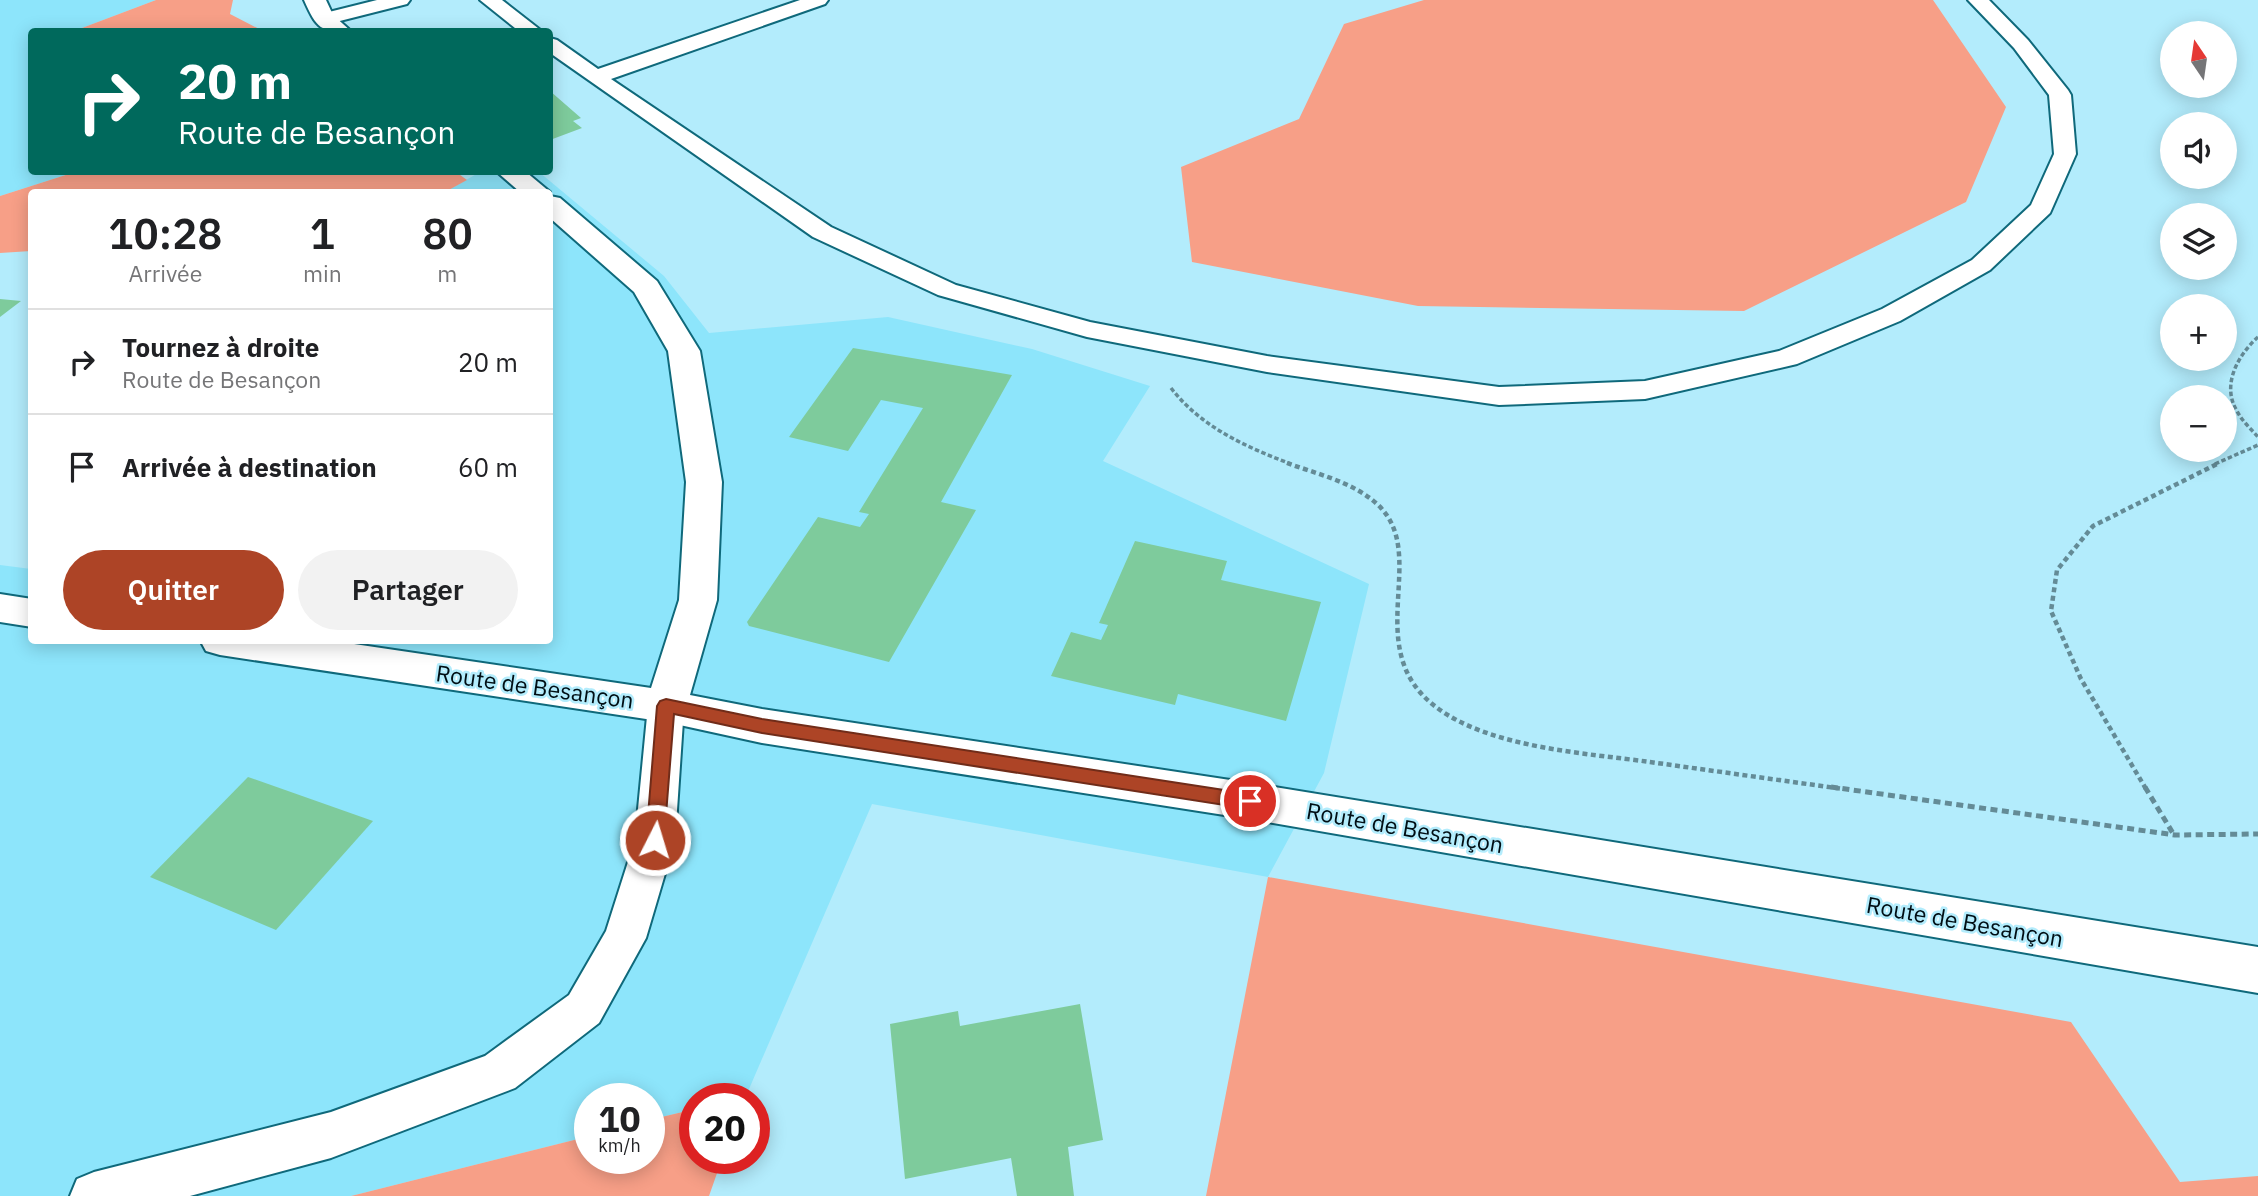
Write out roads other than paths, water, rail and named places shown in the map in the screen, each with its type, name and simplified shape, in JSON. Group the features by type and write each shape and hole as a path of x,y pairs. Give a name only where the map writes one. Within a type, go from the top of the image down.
{"street":[{"path":"514,175 532,189"},
{"path":"553,207 646,288 684,351 704,482 698,600 666,706"},
{"path":"0,608 28,612"},
{"name":"Route de Besançon","path":"246,644 666,706 762,726 1250,801 2258,970"}],"lane":[{"path":"327,17 400,0"},
{"path":"490,0 528,28"},
{"path":"595,77 818,0"},
{"path":"553,46 822,232 947,290 1125,336 1267,363 1499,396 1645,390 1787,358 1891,315 1980,265 2042,208 2065,154 2060,95 2021,44 1978,0"},
{"path":"94,1196 331,1135 499,1073 584,1009 625,938 655,840 666,706"}]}
